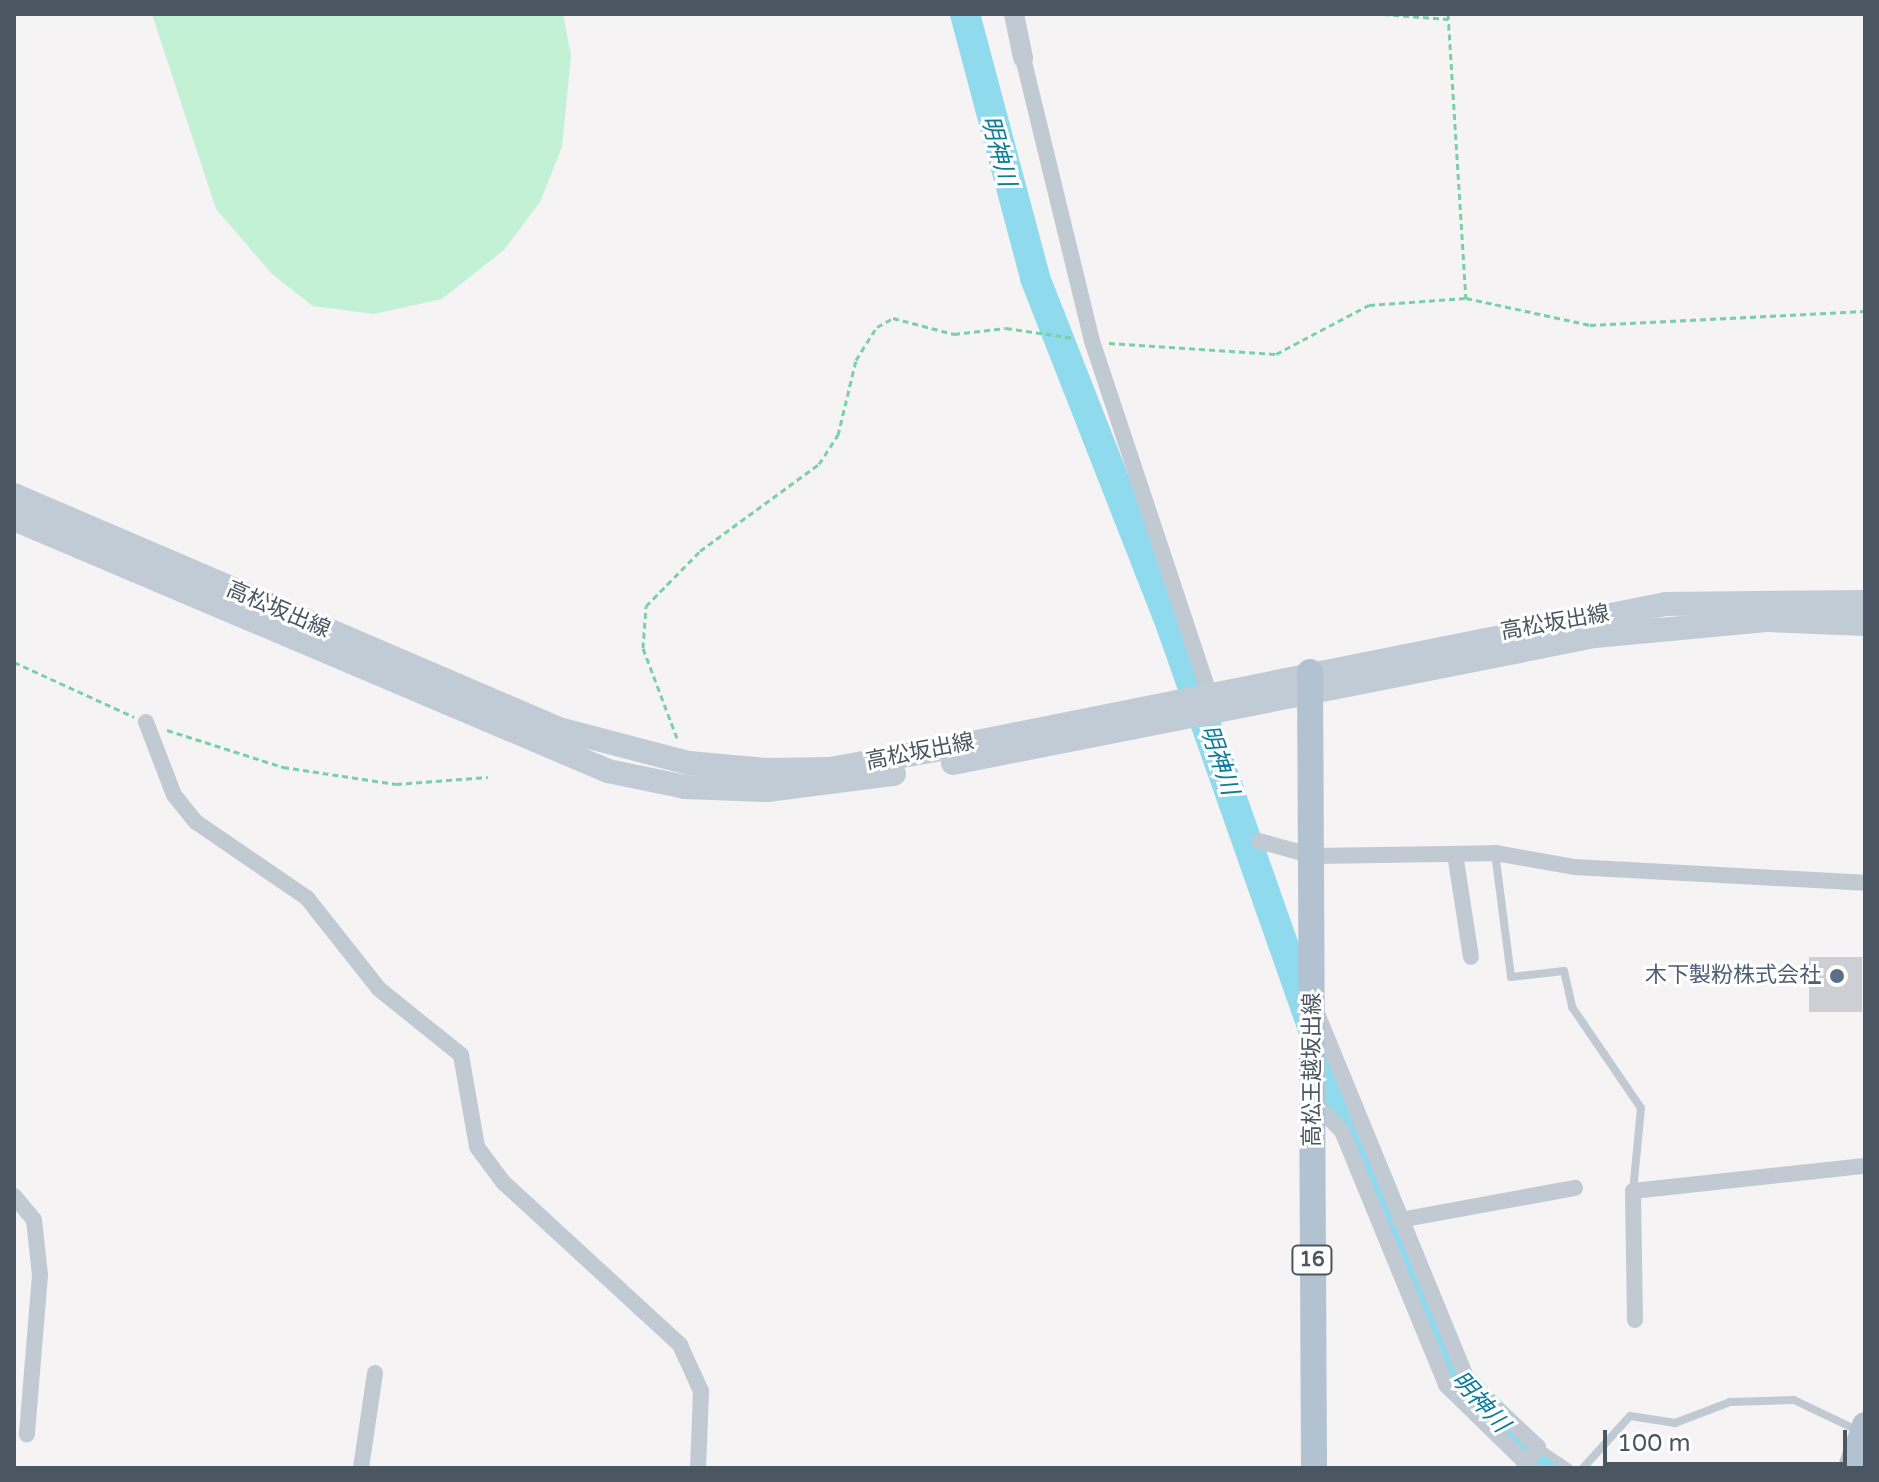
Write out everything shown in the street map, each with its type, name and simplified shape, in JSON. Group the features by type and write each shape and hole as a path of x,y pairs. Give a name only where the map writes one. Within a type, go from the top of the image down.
{"main road":[{"name":"高松坂出線","path":"14,495 521,714 689,763 830,769 1205,704"},
{"name":"高松坂出線","path":"14,519 550,750 685,787 840,784 1666,604 1865,602"},
{"name":"高松坂出線","path":"1311,683 1649,628 1769,620 1865,624"},
{"name":"高松王越坂出線","path":"1311,683 1314,1468"}],"street":[{"path":"1014,14 1092,341 1205,704"},
{"path":"146,722 174,795 196,822 307,898 379,989 461,1055 477,1147 503,1182 680,1345 701,1391 698,1468"},
{"path":"1259,841 1313,856 1495,853 1574,867 1865,883"},
{"path":"1455,854 1464,948"},
{"path":"1312,1101 1342,1131 1446,1385 1528,1466 1545,1452 1468,1381 1313,1004"},
{"path":"1635,1320 1633,1191 1865,1166"},
{"path":"1400,1220 1575,1188"},
{"path":"14,1196 34,1220 40,1275 27,1434"},
{"path":"361,1468 375,1373"}],"lane":[{"path":"1495,853 1511,977 1564,971 1572,1007 1641,1108 1633,1191"},
{"path":"1583,1468 1630,1416 1675,1423 1730,1402 1794,1400 1860,1448"},
{"path":"1545,1452 1558,1468"},
{"path":"1545,1452 1569,1468"}],"path":[{"path":"1383,14 1448,17 1466,298"},
{"path":"689,763 643,648 646,606 700,551 819,464 838,435 856,360 877,327 893,318 954,334 1006,328 1092,341 1276,354 1369,305 1466,298 1590,325 1865,311"},
{"path":"14,662 146,722 283,767 396,784 488,777"}],"green space":[{"path":"152,14 563,14 571,56 562,147 540,202 504,250 442,299 374,314 313,306 272,274 216,209"}],"building":[{"name":"木下製粉株式会社","path":"1809,957 1862,957 1862,1012 1809,1012"}],"waterway":[{"name":"明神川","path":"965,14 1035,278 1167,614 1338,1100 1449,1369 1545,1468"}],"place":[{"name":"木下製粉株式会社","path":"1837,976"}]}
